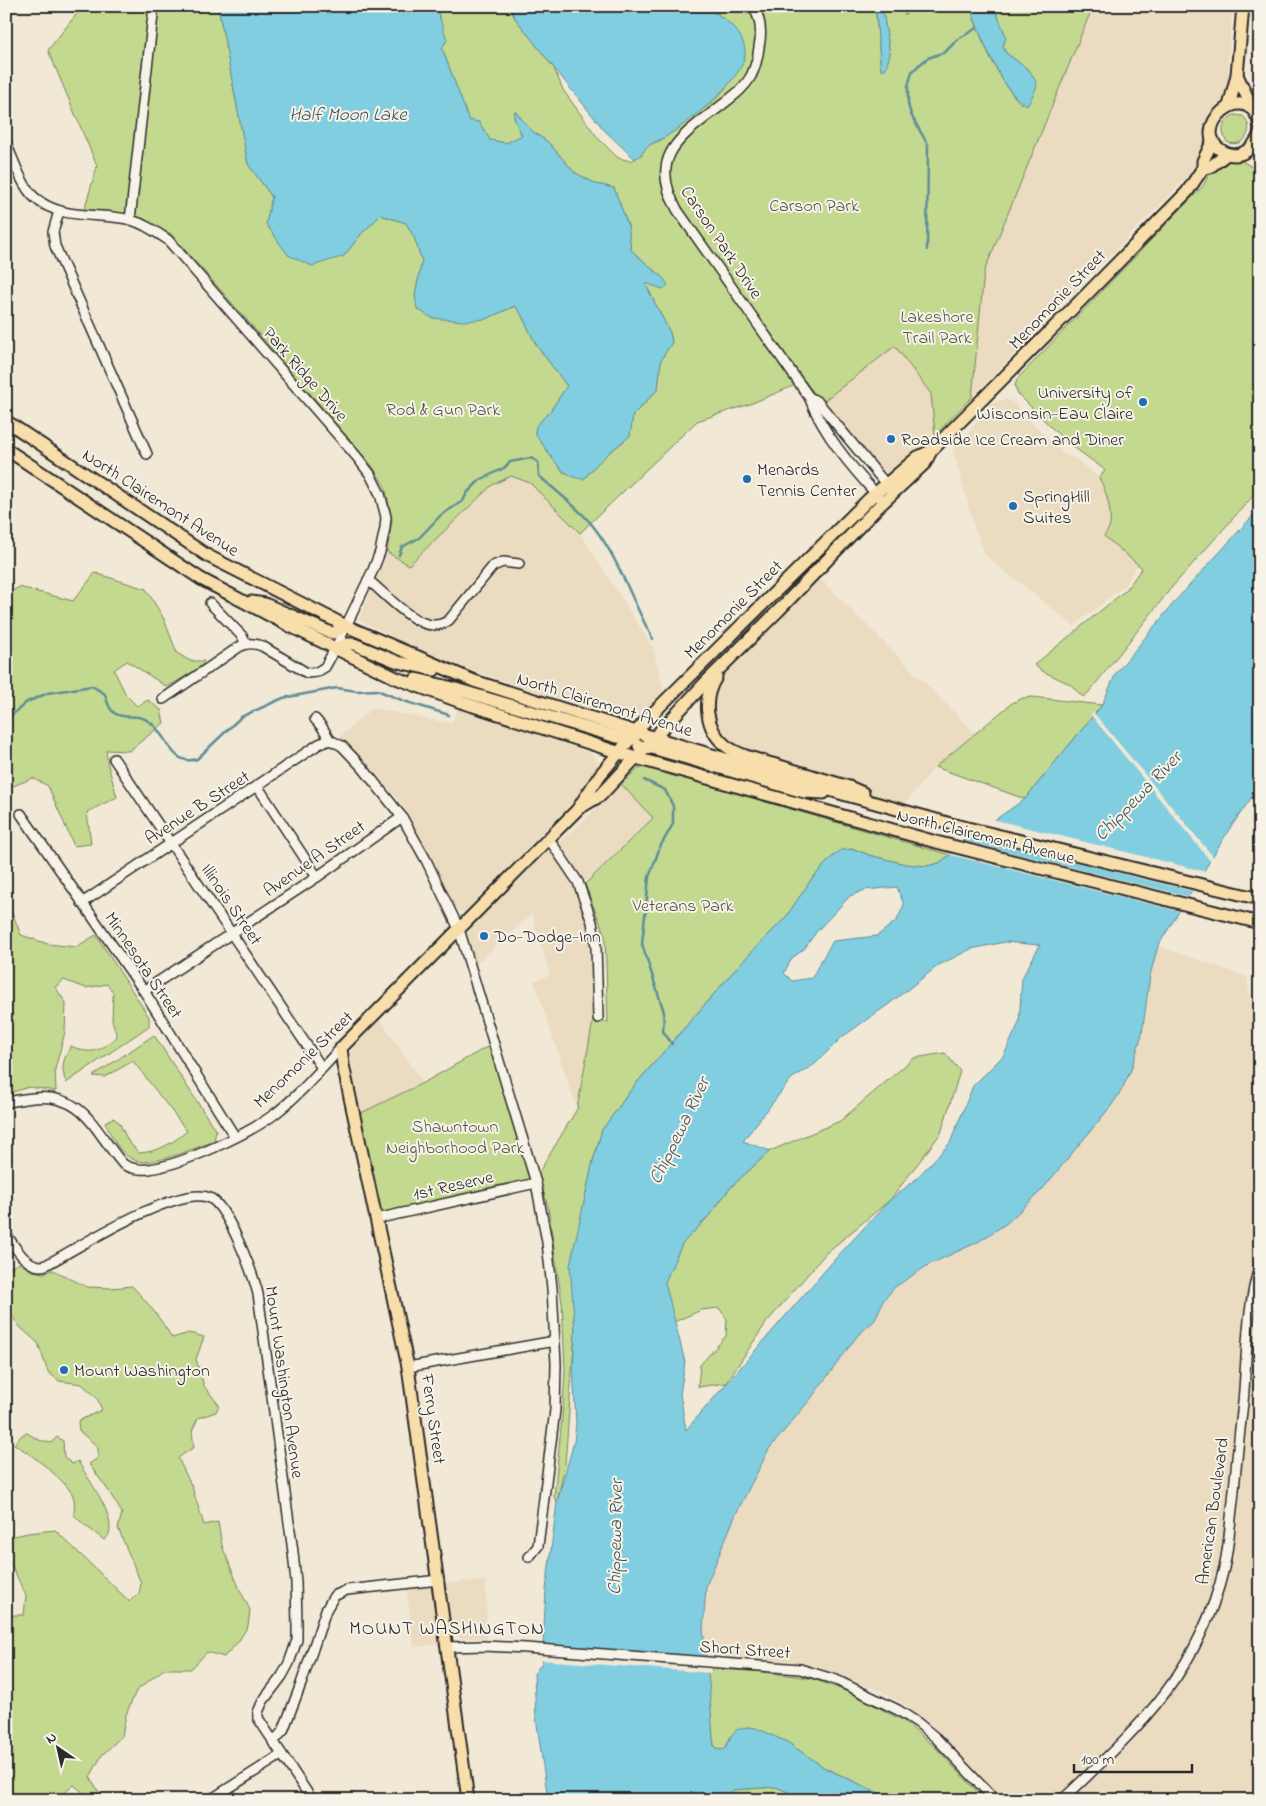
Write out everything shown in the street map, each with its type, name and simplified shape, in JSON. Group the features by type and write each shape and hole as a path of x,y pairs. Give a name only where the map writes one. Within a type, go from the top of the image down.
{"main road":[{"path":"1229,106 1237,75 1243,6"},
{"path":"1237,75 1248,101 1258,117 1260,125"},
{"path":"1229,106 1236,104 1254,109"},
{"name":"Menomonie Street","path":"341,1048 577,810 600,774 647,719 880,498 925,462 931,451 1072,311 1187,192 1203,168 1203,161 1213,140 1212,131 1216,116 1229,106"},
{"path":"1213,140 1219,149 1226,154 1239,155 1255,144 1260,133"},
{"name":"Menomonie Street","path":"1203,168 1210,167 1226,154"},
{"name":"North Clairemont Avenue","path":"6,421 208,556 346,626 474,681 633,735"},
{"name":"North Clairemont Avenue","path":"6,449 201,579 335,649 389,674 462,702 636,758 936,842 1260,923"},
{"name":"Menomonie Street","path":"577,810 601,795 880,498"},
{"path":"242,601 265,604 329,632 346,626"},
{"path":"335,649 346,644 354,644 398,662 453,673"},
{"path":"720,669 713,680 708,694 707,712 715,733 727,746 749,756 849,787 901,809"},
{"path":"389,674 432,682 617,737 633,735 649,742"},
{"path":"619,752 649,742"},
{"name":"North Clairemont Avenue","path":"649,742 951,824 1260,899"},
{"name":"Ferry Street","path":"341,1048 408,1367 468,1800"}],"street":[{"path":"130,220 154,6"},
{"name":"Carson Park Drive","path":"753,6 761,32 759,49 751,76 740,90 677,143 669,156 664,176 670,198 678,211 809,397 826,430 839,449 880,498"},
{"name":"Park Ridge Drive","path":"6,143 30,192 42,202 59,211 130,220 152,229 168,240 370,474 380,494 386,517 384,539 380,552 325,667 317,672 307,673 262,646 252,643 246,644"},
{"path":"59,211 53,232 55,246 147,454"},
{"name":"Carson Park Drive","path":"809,397 818,402 890,489"},
{"path":"368,580 422,623 433,626 449,620 494,566 503,562 519,564"},
{"path":"163,699 246,644 242,636 210,603"},
{"path":"315,719 330,740 342,746 362,767 402,817 426,860 459,929 536,1183 548,1248 552,1288 555,1341 555,1410 538,1546 529,1557"},
{"name":"Avenue B Street","path":"82,903 258,787 319,744 330,740"},
{"name":"Illinois Street","path":"114,759 322,1068"},
{"path":"258,787 317,877"},
{"name":"Minnesota Street","path":"21,814 144,991 235,1137"},
{"name":"Avenue A Street","path":"144,991 317,877 402,817"},
{"path":"549,839 578,882 592,922 596,946 598,1018"},
{"name":"Menomonie Street","path":"6,1103 39,1097 52,1097 70,1102 90,1121 123,1164 129,1168 149,1169 204,1152 272,1116 341,1048"},
{"name":"1st Reserve","path":"376,1219 536,1183"},
{"name":"Mount Washington Avenue","path":"6,1234 29,1263 38,1267 46,1265 120,1224 179,1200 195,1196 210,1198 219,1206 227,1219 251,1269 258,1294 296,1582 297,1624 293,1652 282,1676 263,1700 258,1712 259,1721 312,1800"},
{"name":"American Boulevard","path":"1062,1800 1129,1737 1178,1677 1199,1642 1214,1604 1224,1567 1229,1533 1249,1324 1255,1278 1260,1264"},
{"path":"408,1367 555,1341"},
{"path":"273,1742 281,1735 326,1610 332,1599 340,1592 347,1590 439,1580"},
{"name":"Short Street","path":"448,1647 526,1648 800,1669 836,1680 898,1710 918,1723 936,1738 995,1800"},
{"path":"210,1800 281,1755"}],"shaded area":[{"path":"1093,6 1233,6 1228,59 1230,89 1226,100 1215,110 1210,122 1209,135 1202,159 1190,174 972,397 984,272"},
{"name":"University of Wisconsin-Eau Claire","path":"1242,161 1257,170 1260,168 1260,488 1172,587 1125,647 1093,618 1126,590 1142,567 1138,564 1125,585 1074,626 986,556 974,526 953,449 967,435 993,402 1005,399 1011,401 1062,453 1074,458 1099,478 1105,470 1064,440 1018,394 1015,386 1017,379 1203,186 1209,173"},
{"path":"895,345 931,394 935,435 888,474 879,471 821,403"},
{"path":"511,476 530,483 580,533 653,648 664,693 646,710 633,717 619,719 437,659 359,620 387,552 409,565 492,485"},
{"path":"814,573 975,733 935,767 901,809 749,757 715,733 711,686"},
{"path":"458,706 587,752 594,756 599,764 574,801 464,912 460,912 456,908 402,804 340,736 373,708 447,723 453,721"},
{"path":"621,784 653,818 577,890 589,928 593,1021 577,1109 534,981 550,975 532,914 476,964 466,935 533,864 580,824"},
{"path":"1158,946 1247,977 1260,1071 1260,1800 1004,1800 932,1725 881,1691 817,1667 789,1662 706,1658 703,1630 706,1586 735,1516 769,1449 809,1401 858,1335 875,1320 883,1301 895,1287 928,1265 978,1242 1142,1034 1150,975"},
{"path":"380,1019 423,1083 359,1114 347,1059 354,1046"},
{"path":"486,1581 487,1639 460,1638 456,1636 450,1630 443,1583"},
{"path":"432,1584 442,1644 414,1647 406,1586"}],"green space":[{"path":"83,6 218,6 248,164 272,197 266,224 344,256 361,234 381,215 406,223 414,237 422,261 415,295 486,319 515,306 537,346 567,386 551,410 536,426 535,433 563,472 584,479 603,457 623,442 630,430 633,415 658,389 661,360 672,342 670,333 645,283 664,279 631,250 628,226 614,188 596,184 574,172 549,143 532,131 515,112 514,118 522,136 506,143 490,140 479,122 469,121 442,48 436,6 509,6 515,18 554,68 563,90 598,138 618,158 631,161 641,155 647,146 661,140 716,99 741,66 718,13 701,6 874,6 881,70 890,54 882,6 901,6 905,15 910,6 970,6 991,58 1005,84 1021,104 1030,71 1006,53 1003,46 1006,37 994,6 1093,6 984,272 972,397 935,435 931,394 895,346 821,403 805,381 750,404 697,421 580,533 530,483 511,476 492,485 409,565 387,552 392,519 385,487 373,467 170,233 145,226 83,214 97,166 48,50"},
{"path":"1234,115 1243,116 1247,121 1248,132 1243,140 1233,144 1227,142 1223,134 1223,127 1227,120"},
{"name":"University of Wisconsin-Eau Claire","path":"1226,160 1242,161 1257,170 1260,168 1260,488 1172,587 1089,692 1083,697 1070,684 1044,672 1034,665 1126,590 1142,568 1104,536 1110,526 1110,514 1108,501 1099,478 1105,470 1064,440 1018,394 1015,386 1017,379 1203,186 1214,169"},
{"path":"95,573 146,589 164,619 177,653 190,661 204,661 200,668 167,687 127,661 114,670 126,695 137,706 148,700 161,710 164,723 129,751 106,750 117,797 87,812 91,844 74,846 48,786 33,778 6,789 6,595 19,587 73,601"},
{"path":"1032,697 1102,705 1025,799 935,767 1012,703 1023,698"},
{"name":"Veterans Park","path":"644,767 950,855 939,863 927,866 905,864 869,855 854,849 841,850 811,880 786,917 740,964 634,1086 602,1130 593,1161 571,1265 575,1331 565,1465 557,1502 554,1497 565,1370 562,1303 548,1207 538,1174 577,1109 593,1021 608,1022 605,936 585,884 653,818 621,784 636,770"},
{"path":"6,898 21,935 48,944 76,947 96,935 149,1017 149,1026 66,1083 63,1064 71,1046 85,1051 96,1050 117,1037 112,1020 113,993 107,984 86,988 64,980 55,987 66,1003 65,1032 55,1069 56,1091 29,1087 6,1094"},
{"path":"154,1035 216,1131 214,1141 173,1156 139,1161 127,1156 119,1148 105,1122 113,1118 119,1122 128,1141 139,1153 153,1151 165,1146 187,1131 133,1061 105,1077 93,1076"},
{"name":"Shawntown Neighborhood Park","path":"494,1043 536,1183 376,1219 359,1114 423,1083"},
{"path":"945,1053 960,1071 941,1133 890,1200 826,1253 766,1323 726,1383 698,1387 700,1365 726,1336 727,1319 719,1308 701,1310 674,1322 664,1282 682,1244 708,1217 731,1187 770,1151 840,1121 914,1058"},
{"path":"20,1263 32,1271 43,1273 53,1270 87,1287 111,1288 132,1286 154,1311 172,1338 189,1333 204,1337 196,1359 204,1386 219,1405 216,1412 198,1418 192,1431 194,1447 178,1458 192,1487 204,1525 218,1522 222,1546 250,1610 248,1626 238,1642 224,1657 207,1652 191,1669 164,1669 136,1691 126,1715 122,1736 102,1755 90,1777 104,1800 92,1800 74,1785 56,1800 6,1800 6,1642 13,1615 24,1615 26,1596 6,1553 10,1537 55,1530 129,1601 139,1594 141,1583 118,1528 122,1513 89,1464 98,1458 98,1447 79,1431 78,1421 102,1410 97,1398 82,1384 59,1381 48,1372 38,1343 20,1327 6,1308 6,1269"},
{"path":"27,1433 39,1440 51,1443 57,1437 63,1441 64,1457 72,1464 78,1461 105,1507 110,1526 109,1535 104,1540 74,1515 74,1499 66,1485 39,1461 14,1444 23,1434"},
{"path":"707,1669 752,1671 796,1676 813,1679 851,1693 902,1720 935,1747 985,1800 894,1800 825,1768 787,1742 749,1727 731,1736 725,1749 719,1750 714,1745 713,1739"},
{"path":"776,1787 795,1795 796,1800 723,1800 733,1790"}],"water":[{"name":"Half Moon Lake","path":"218,6 436,6 447,40 442,48 469,120 479,122 490,140 506,143 522,135 514,118 515,111 532,131 549,143 574,172 596,184 614,188 628,226 631,250 664,279 668,285 663,289 645,283 670,333 672,342 661,360 658,389 633,415 630,436 594,467 584,479 568,474 561,469 535,433 536,426 551,410 567,386 537,346 521,314 515,306 486,319 464,321 432,318 417,309 415,295 422,261 414,237 406,223 381,215 361,234 344,256 312,266 288,255 266,224 272,197 248,164"},
{"path":"509,6 701,6 715,13 735,29 743,42 745,50 744,59 740,69 714,100 681,126 648,146 635,159 605,131 515,18"},
{"path":"874,6 882,6 890,54 886,68 881,71 876,14"},
{"path":"970,6 994,6 1006,37 1003,46 1006,53 1030,71 1035,80 1037,86 1028,105 1019,100 1010,91 1001,77 985,46"},
{"name":"Chippewa River","path":"1260,508 1260,786 1230,828 1158,946 1150,975 1142,1034 1131,1070 1121,1091 1111,1106 1041,1191 1007,1223 978,1242 928,1265 895,1287 883,1301 875,1320 858,1335 809,1401 769,1449 735,1516 706,1586 703,1630 714,1746 719,1750 725,1749 736,1730 748,1727 756,1728 787,1742 825,1768 894,1800 796,1800 795,1795 776,1787 733,1790 723,1800 548,1800 536,1717 534,1674 542,1663 546,1590 557,1502 574,1442 576,1424 573,1368 575,1331 570,1265 593,1161 602,1130 634,1086 740,964 786,917 811,880 831,858 841,850 854,849 869,855 905,864 927,866 939,863 950,855 963,840 1025,799 1102,705 1116,673 1177,599","holes":["897,887 904,905 897,920 877,936 833,941 812,978 792,981 784,973 792,958 804,949 817,931 850,896 865,890","1005,942 1040,945 1022,978 1019,1023 1004,1055 973,1086 950,1143 915,1180 890,1200 836,1258 686,1430 680,1394 685,1362 665,1282 682,1244 708,1217 731,1187 770,1151 743,1141 791,1079 815,1064 842,1037 889,1004 939,965 971,949"]}],"pier":[{"path":"1093,712 1215,859 1212,863 1091,715"},
{"path":"992,819 1207,872 1195,892 967,835"},
{"path":"960,840 1191,897 1182,912 947,854"},
{"path":"541,1644 709,1657 711,1673 540,1660"}],"waterway":[{"path":"927,250 928,145 911,115 908,104 908,86 912,72 919,65 928,58 945,52 958,39 977,28"},
{"path":"399,555 402,547 419,538 441,515 463,501 467,493 480,480 504,468 510,462 531,458 538,462 539,476 568,500 593,526 602,539 611,553 653,639"},
{"path":"6,720 27,702 48,693 92,686 105,694 108,705 113,712 118,715 143,718 150,722 156,727 175,754 188,760 197,759 241,717 283,698 337,688 357,691 377,690 404,701 449,715"},
{"path":"644,780 665,790 673,806 673,824 660,847 649,877 642,944 664,1012 663,1031 672,1044"}],"place":[{"name":"University of Wisconsin-Eau Claire","path":"1143,402"},
{"name":"Roadside Ice Cream and Diner","path":"891,439"},
{"name":"Menards Tennis Center","path":"747,479"},
{"name":"SpringHill Suites","path":"1013,506"},
{"name":"Do-Dodge-Inn","path":"484,936"},
{"name":"Mount Washington","path":"64,1370"}],"district":[{"name":"MOUNT WASHINGTON","path":"447,1627"}],"park label":[{"name":"Carson Park","path":"814,205"},
{"name":"Lakeshore Trail Park","path":"937,326"},
{"name":"Rod & Gun Park","path":"443,409"}]}
